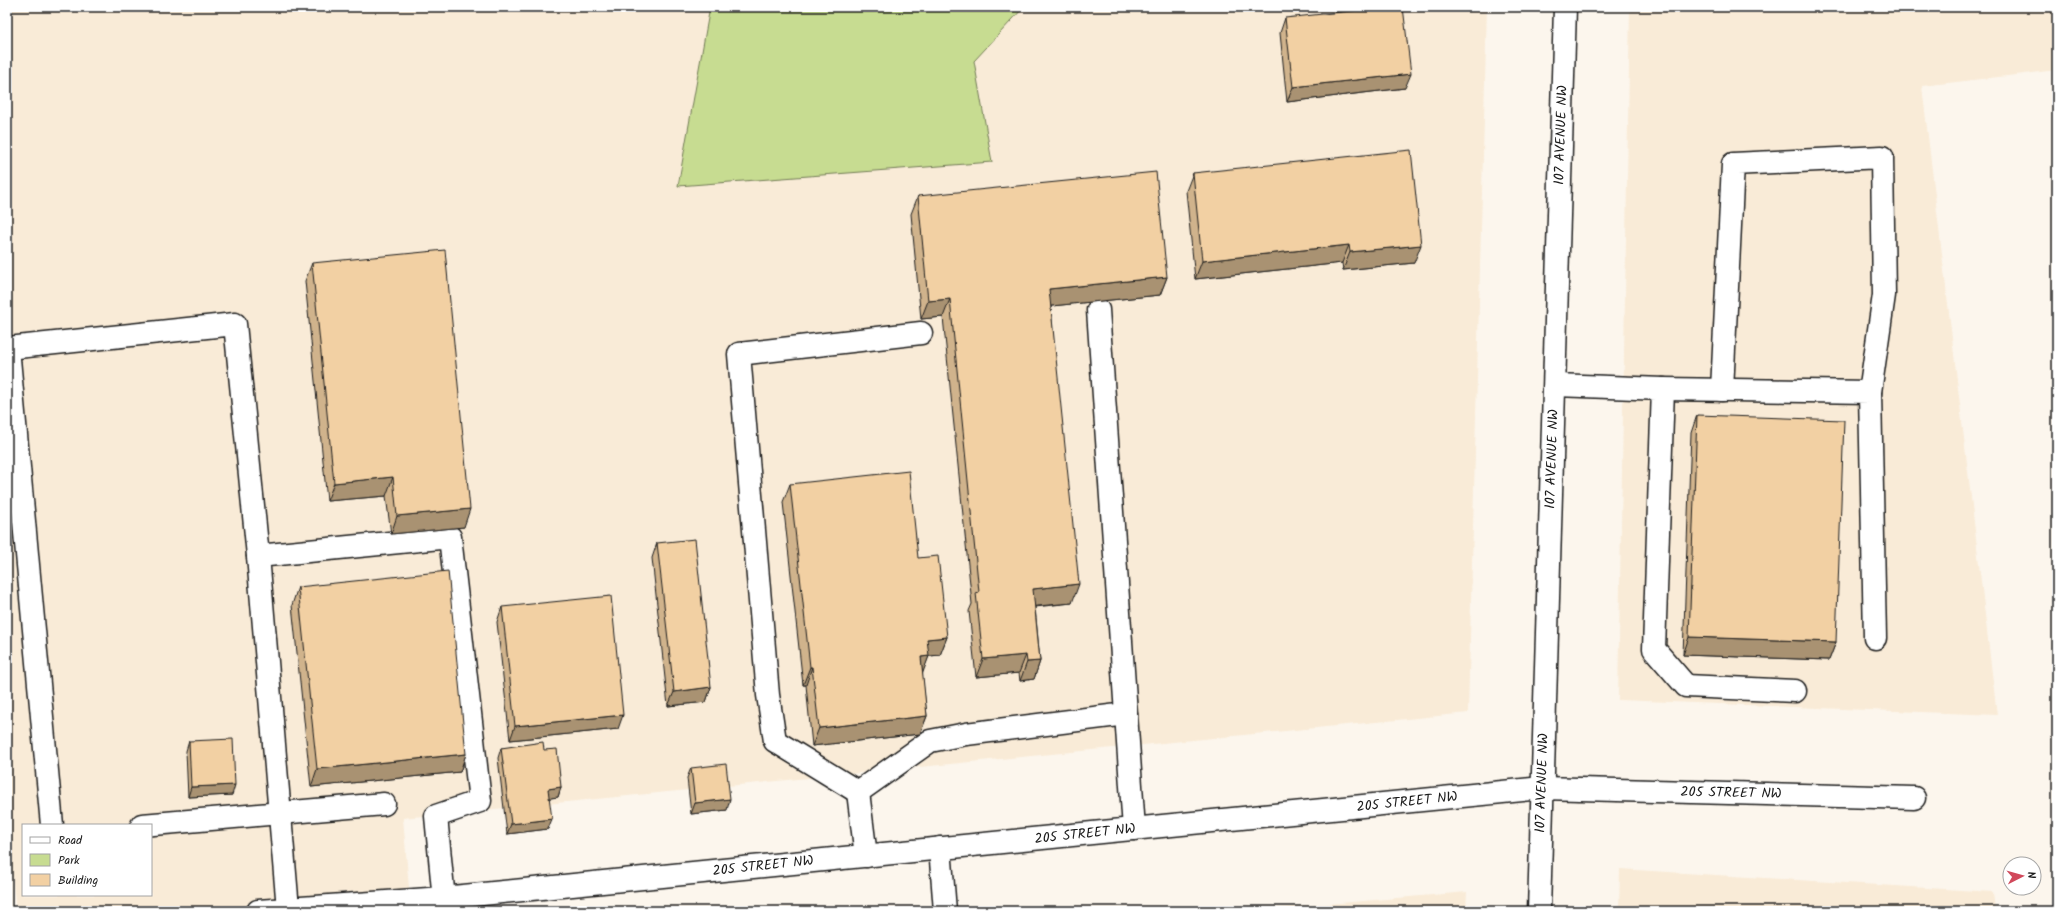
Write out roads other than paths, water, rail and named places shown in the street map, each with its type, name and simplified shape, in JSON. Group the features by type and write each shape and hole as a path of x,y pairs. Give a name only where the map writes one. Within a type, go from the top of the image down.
{"street":[{"name":"107 AVENUE NW","path":"1539,911 1565,7"},
{"path":"1722,390 1733,164 1882,157 1884,296 1870,392 1876,638"},
{"path":"1098,310 1134,829"},
{"path":"52,824 8,348 235,324 258,556 288,909"},
{"path":"858,792 775,741 768,694 739,354 921,333"},
{"path":"1555,385 1663,389 1870,392"},
{"path":"1663,389 1654,649 1686,686 1795,691"},
{"path":"258,556 450,537 480,801 436,816 444,904"},
{"path":"858,792 930,741 966,734 1126,714"},
{"name":"205 STREET NW","path":"258,911 444,904 940,848 1542,788 1914,798"},
{"path":"858,792 866,856"},
{"path":"152,824 384,804"},
{"path":"940,848 945,911"}]}
